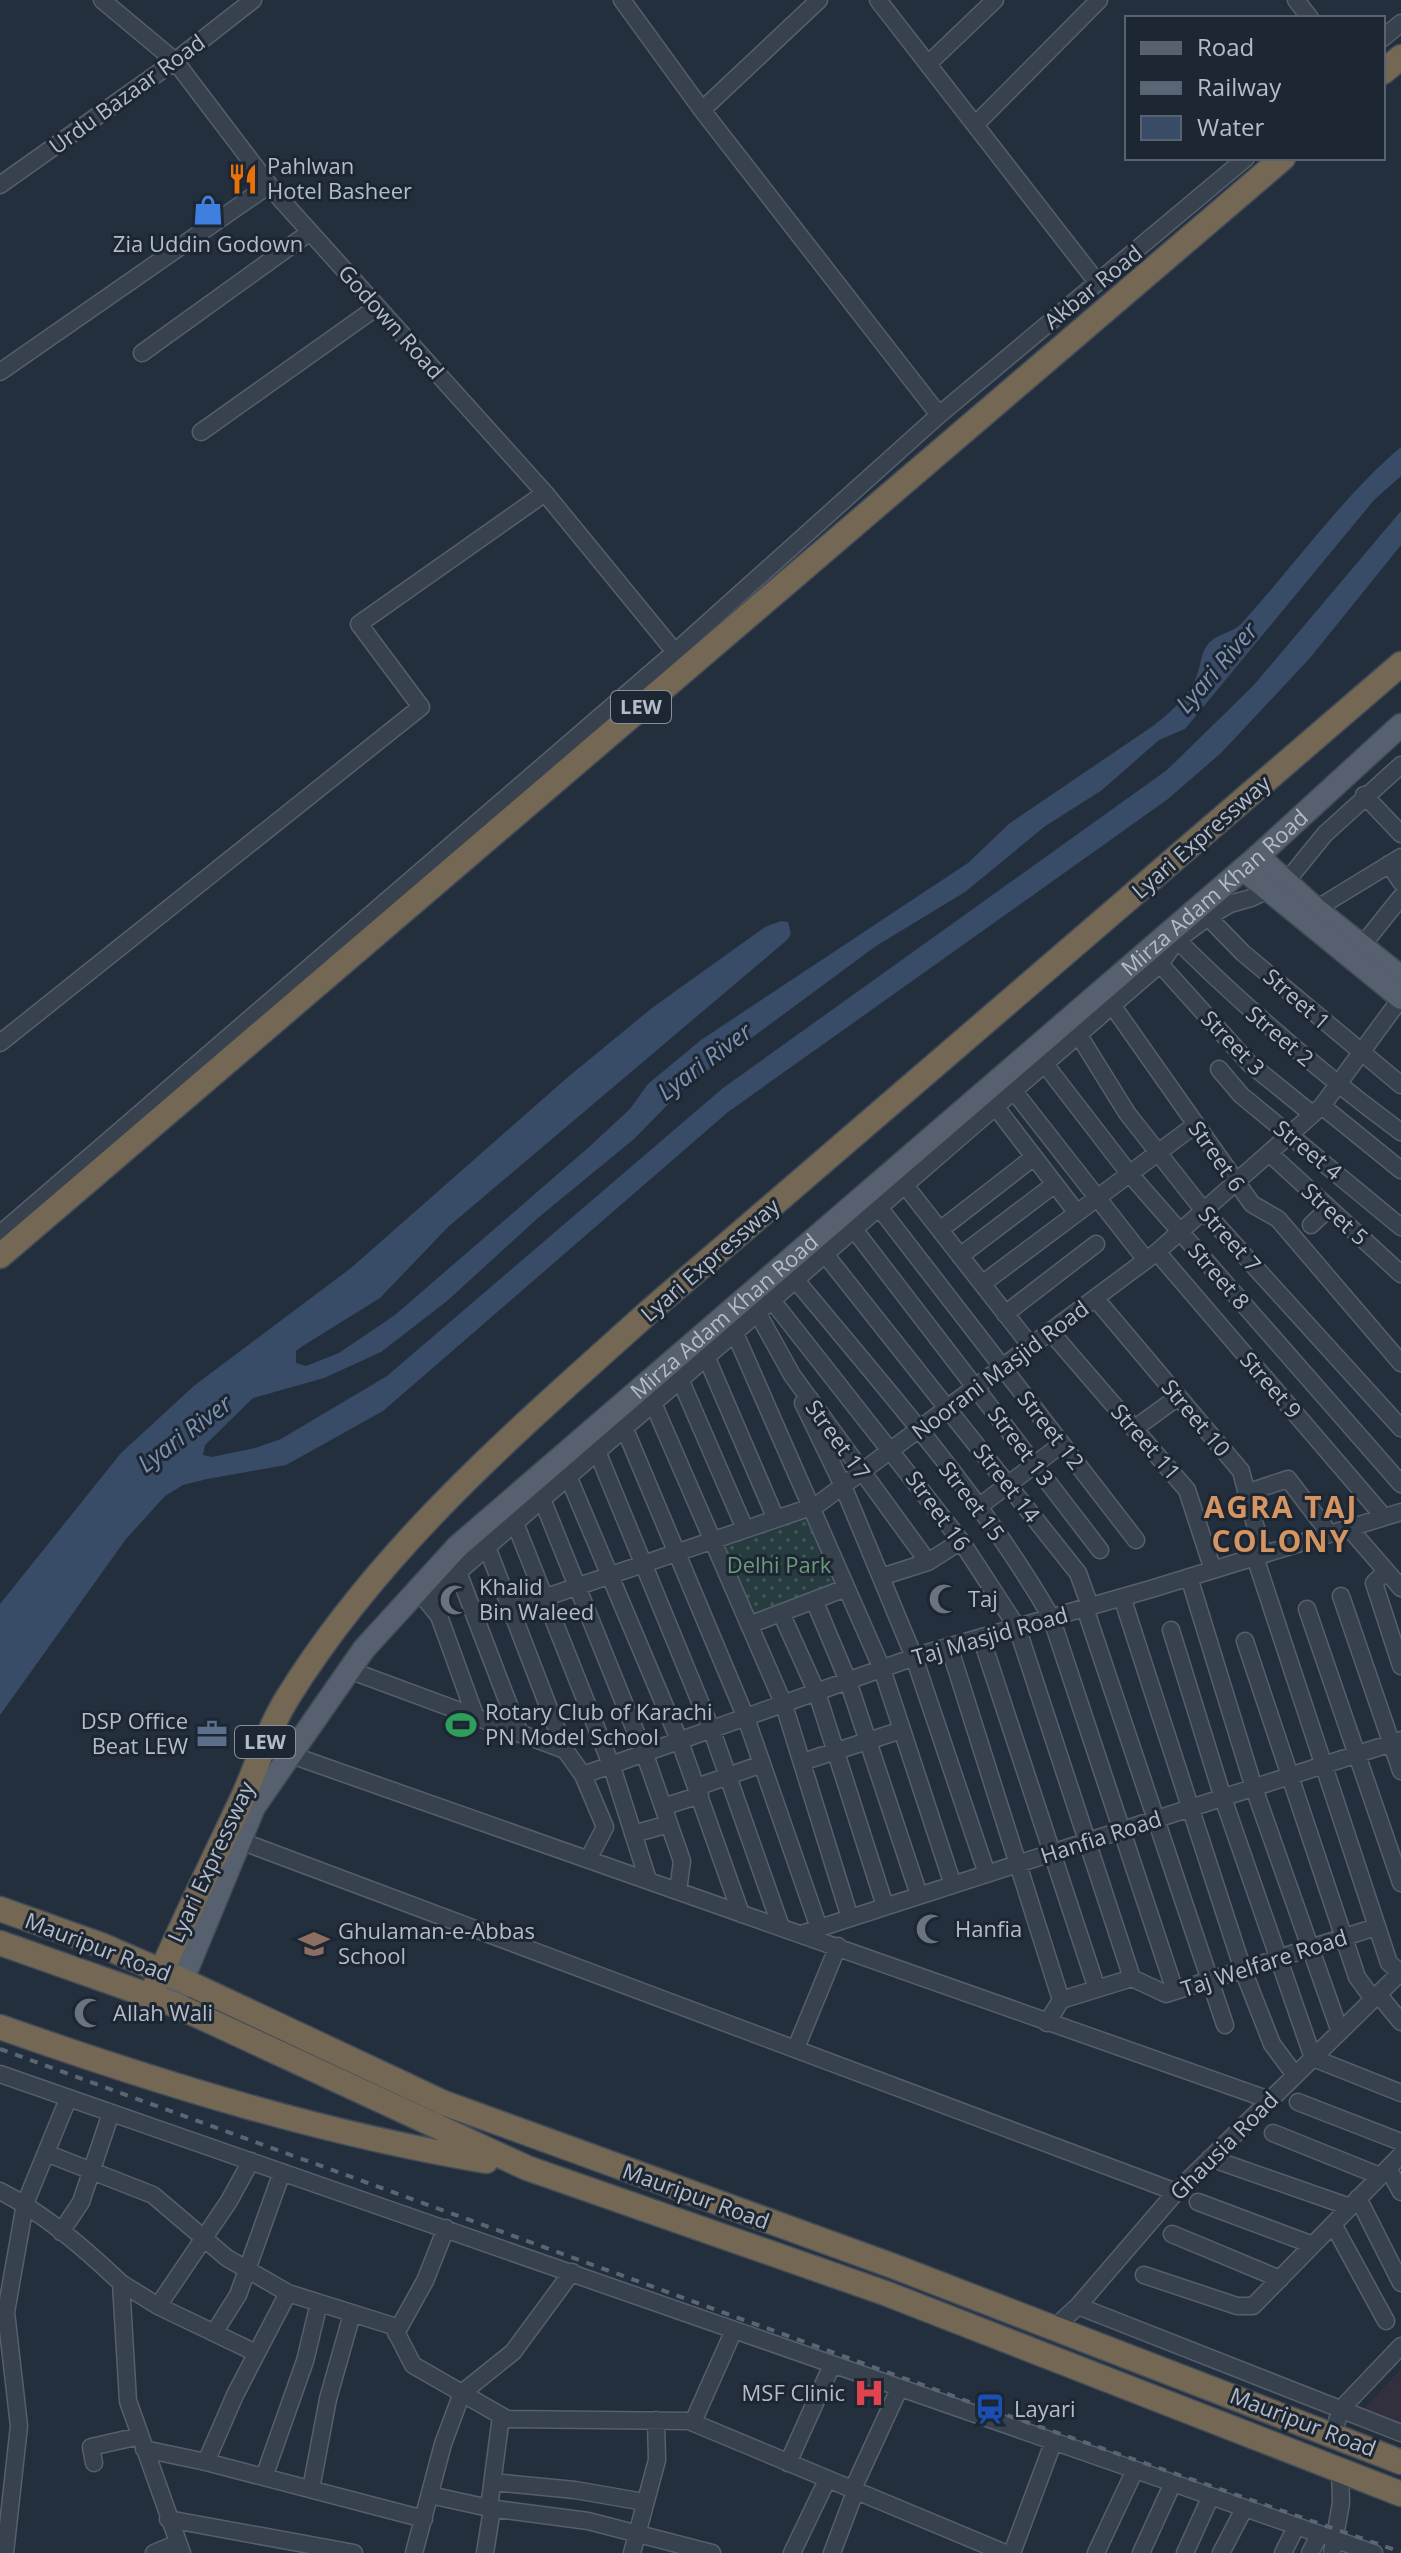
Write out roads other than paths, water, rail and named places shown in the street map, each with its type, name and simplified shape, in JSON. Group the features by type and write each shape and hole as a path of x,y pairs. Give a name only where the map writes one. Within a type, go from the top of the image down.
{"highway":[{"path":"1385,70 1401,57"},
{"name":"LEW","path":"0,1256 1281,160"},
{"name":"Lyari Expressway","path":"162,2000 263,1745 288,1696 364,1592 410,1537 490,1455 652,1309 1401,664"},
{"name":"Mauripur Road","path":"0,1909 101,1945 444,2103 1055,2327 1401,2462"},
{"name":"Mauripur Road","path":"0,1943 162,2000 527,2168 885,2293 1401,2494"},
{"path":"0,2027 124,2071 405,2147 527,2168"}],"main road":[{"name":"Mirza Adam Khan Road","path":"171,1976 254,1807 288,1753 349,1670 422,1595 458,1546 582,1435 1041,1045 1203,912 1250,863 1401,725"},
{"path":"1250,863 1401,998"},
{"path":"1277,886 1316,909 1401,977"}],"street":[{"name":"Godown Road","path":"102,0 175,61 269,185 545,493 675,652"},
{"name":"Urdu Bazaar Road","path":"0,185 175,61 253,0"},
{"path":"622,0 702,110 939,415"},
{"path":"702,110 819,0"},
{"path":"878,0 1097,282"},
{"path":"928,64 995,0"},
{"path":"975,125 1099,0"},
{"path":"1296,0 1308,16"},
{"path":"1385,36 1401,23"},
{"name":"Akbar Road","path":"0,1234 675,652 939,415 1244,160"},
{"path":"0,372 269,185"},
{"path":"142,353 310,232"},
{"path":"201,432 377,307"},
{"path":"0,1043 421,707 359,624 545,493"},
{"path":"1203,912 1277,886 1364,795 1401,765"},
{"path":"1364,795 1401,834"},
{"path":"1316,909 1395,860 1401,882"},
{"path":"1361,947 1401,897"},
{"name":"Street 1","path":"1203,912 1243,953 1361,1055 1401,1085"},
{"path":"476,1718 439,1616 422,1595 458,1572 1160,964 1172,935"},
{"name":"Street 2","path":"1172,935 1247,1009 1338,1085 1401,1132"},
{"name":"Street 3","path":"1160,964 1249,1063 1401,1170"},
{"name":"Noorani Masjid Road","path":"511,1609 676,1550 809,1508 862,1473 975,1385 1151,1256 1204,1211 1317,1110 1401,998"},
{"name":"Street 6","path":"1112,1005 1252,1204 1278,1219 1401,1363"},
{"name":"Street 7","path":"1078,1034 1127,1113 1204,1211 1401,1428"},
{"name":"Street 8","path":"1044,1063 1128,1172 1401,1484"},
{"name":"Street 4","path":"1219,1069 1241,1095 1401,1227"},
{"name":"Street 9","path":"1013,1090 1097,1197 1392,1515 1401,1529"},
{"path":"995,1106 1077,1213"},
{"path":"982,1284 1128,1172 1195,1125"},
{"name":"Street 5","path":"1269,1153 1401,1274"},
{"path":"940,1230 1034,1157"},
{"path":"904,1184 1030,1345"},
{"path":"960,1256 1055,1184"},
{"name":"Street 12","path":"878,1206 1136,1540"},
{"path":"1311,1225 1329,1208"},
{"name":"Street 13","path":"853,1228 1100,1550"},
{"path":"1005,1314 1096,1244"},
{"name":"Street 14","path":"824,1253 1078,1573 1153,1820 1225,2025"},
{"name":"Street 15","path":"795,1279 919,1430 1028,1577 1051,1617 1175,1991"},
{"name":"Street 10","path":"1095,1298 1241,1471 1259,1556 1322,1765 1389,1963 1401,1972"},
{"name":"Street 16","path":"771,1299 893,1450 961,1541 1017,1627 1132,1978"},
{"name":"Street 17","path":"757,1312 810,1399 928,1562"},
{"path":"734,1331 882,1669 953,1885"},
{"name":"Street 11","path":"1050,1331 1187,1490 1213,1570"},
{"path":"706,1356 776,1519"},
{"path":"680,1379 745,1529"},
{"path":"1134,1429 1178,1397"},
{"path":"810,1399 803,1403 843,1486 914,1657 987,1874"},
{"path":"653,1403 784,1705 850,1918"},
{"path":"624,1427 746,1718 819,1928"},
{"path":"977,1508 1062,1444"},
{"path":"597,1451 712,1731 781,1927"},
{"path":"568,1476 680,1742 741,1914"},
{"path":"1246,1493 1288,1479 1330,1534"},
{"path":"542,1499 645,1755 682,1861 678,1891"},
{"name":"Taj Masjid Road","path":"583,1775 914,1657 1392,1515"},
{"path":"515,1523 612,1767 648,1880"},
{"path":"1349,1528 1401,1588"},
{"path":"881,1577 928,1562 961,1541"},
{"path":"487,1547 565,1750 583,1775 605,1827 589,1858"},
{"path":"1386,1571 1374,1583 1401,1666"},
{"path":"458,1572 520,1734"},
{"path":"1189,1577 1254,1788 1340,2032"},
{"path":"749,1625 846,1588"},
{"path":"1341,1596 1396,1742 1401,1771"},
{"path":"1122,1597 1243,1970 1272,2044 1295,2075"},
{"path":"814,1600 848,1681 919,1895"},
{"path":"1307,1609 1356,1755 1398,1864 1401,1883"},
{"path":"781,1613 817,1693 885,1906"},
{"path":"1171,1630 1223,1798 1313,2058 1401,2093"},
{"path":"981,1637 1097,1989"},
{"path":"1245,1641 1357,1977 1401,2022"},
{"path":"949,1646 1061,2000"},
{"path":"349,1670 565,1750"},
{"path":"802,1762 902,1730"},
{"name":"Hanfia Road","path":"801,1934 1396,1742"},
{"path":"263,1745 1270,2100"},
{"path":"633,1834 699,1791 762,1764"},
{"path":"238,1840 1176,2192"},
{"name":"Taj Welfare Road","path":"1132,1978 1166,1994 1376,1927"},
{"path":"796,2048 838,1946"},
{"name":"Ghausia Road","path":"1055,2327 1078,2306 1176,2192 1401,1972"},
{"path":"1047,2023 1061,2000 1132,1978"},
{"path":"0,2074 1319,2535 1334,2547 1374,2553"},
{"path":"5,2553 3,2529 19,2426 6,2312 25,2204 68,2099"},
{"path":"1298,2102 1401,2142"},
{"path":"61,2232 81,2202 111,2113"},
{"path":"1273,2133 1384,2172 1401,2192"},
{"path":"46,2153 153,2195 245,2269 288,2293 393,2326 413,2365 507,2419 693,2422 1005,2553"},
{"path":"1144,2275 1248,2307 1280,2279 1401,2155"},
{"path":"1210,2158 1354,2203 1401,2283"},
{"path":"158,2306 251,2161"},
{"path":"214,2333 238,2295 282,2172"},
{"path":"0,2191 25,2204 121,2283 158,2306 256,2353"},
{"path":"1198,2202 1313,2245"},
{"path":"1333,2224 1386,2321"},
{"path":"396,2333 425,2281 446,2228"},
{"path":"1172,2234 1280,2279"},
{"path":"414,2553 443,2444 462,2393 513,2352 572,2272"},
{"path":"121,2283 128,2401 179,2548 154,2553"},
{"path":"206,2462 256,2353 288,2293"},
{"path":"264,2477 305,2361 319,2303"},
{"path":"1078,2306 1401,2433"},
{"path":"311,2489 328,2399 352,2314"},
{"path":"693,2422 734,2330"},
{"path":"1333,2433 1341,2409 1401,2346"},
{"path":"788,2463 832,2365"},
{"path":"832,2553 854,2492 899,2389"},
{"path":"485,2553 501,2416"},
{"path":"632,2553 657,2460 656,2420"},
{"path":"94,2463 91,2447 142,2443 424,2519"},
{"path":"1012,2553 1053,2443"},
{"path":"1334,2547 1340,2469"},
{"path":"1096,2553 1134,2472"},
{"path":"792,2553 827,2480"},
{"path":"493,2482 644,2502"},
{"path":"1141,2553 1172,2485"},
{"path":"430,2495 491,2508 588,2521 711,2553"},
{"path":"1185,2553 1210,2498"},
{"path":"1221,2553 1244,2509"},
{"path":"168,2519 306,2548 354,2553"},
{"path":"1283,2553 1296,2527"},
{"path":"1310,2553 1319,2535"}],"water":[{"name":"Lyari River","path":"1401,447 1401,476 1374,500 1185,729 1159,740 1102,790 1044,827 965,892 876,946 685,1087 634,1139 539,1217 447,1301 381,1352 324,1378 253,1398 205,1445 203,1455 212,1457 281,1439 387,1376 723,1088 1167,770 1253,686 1401,511 1401,545 1310,658 1221,753 1168,799 728,1112 383,1411 286,1465 183,1485 165,1496 126,1539 0,1715 0,1604 121,1453 195,1385 351,1268 568,1077 652,1008 765,927 781,921 788,922 791,934 787,940 448,1227 380,1298 296,1351 296,1363 306,1366 339,1353 395,1315 589,1147 630,1109 648,1084 701,1040 968,863 1010,823 1159,721 1190,688 1210,642 1241,624 1338,510"}],"railway":[{"path":"0,2049 983,2407 1401,2552"}],"place":[{"name":"Pahlwan Hotel Basheer","path":"243,179"},
{"name":"Zia Uddin Godown","path":"208,210"},
{"name":"Taj","path":"944,1599"},
{"name":"Khalid Bin Waleed","path":"455,1600"},
{"name":"Rotary Club of Karachi PN Model School","path":"461,1725"},
{"name":"DSP Office Beat LEW","path":"212,1734"},
{"name":"Hanfia","path":"931,1929"},
{"name":"Ghulaman-e-Abbas School","path":"314,1944"},
{"name":"Allah Wali","path":"89,2013"},
{"name":"MSF Clinic","path":"869,2393"},
{"name":"Layari","path":"990,2409"}],"district":[{"name":"AGRA TAJ COLONY","path":"1281,1525"}],"park label":[{"name":"Delhi Park","path":"779,1565"}]}
